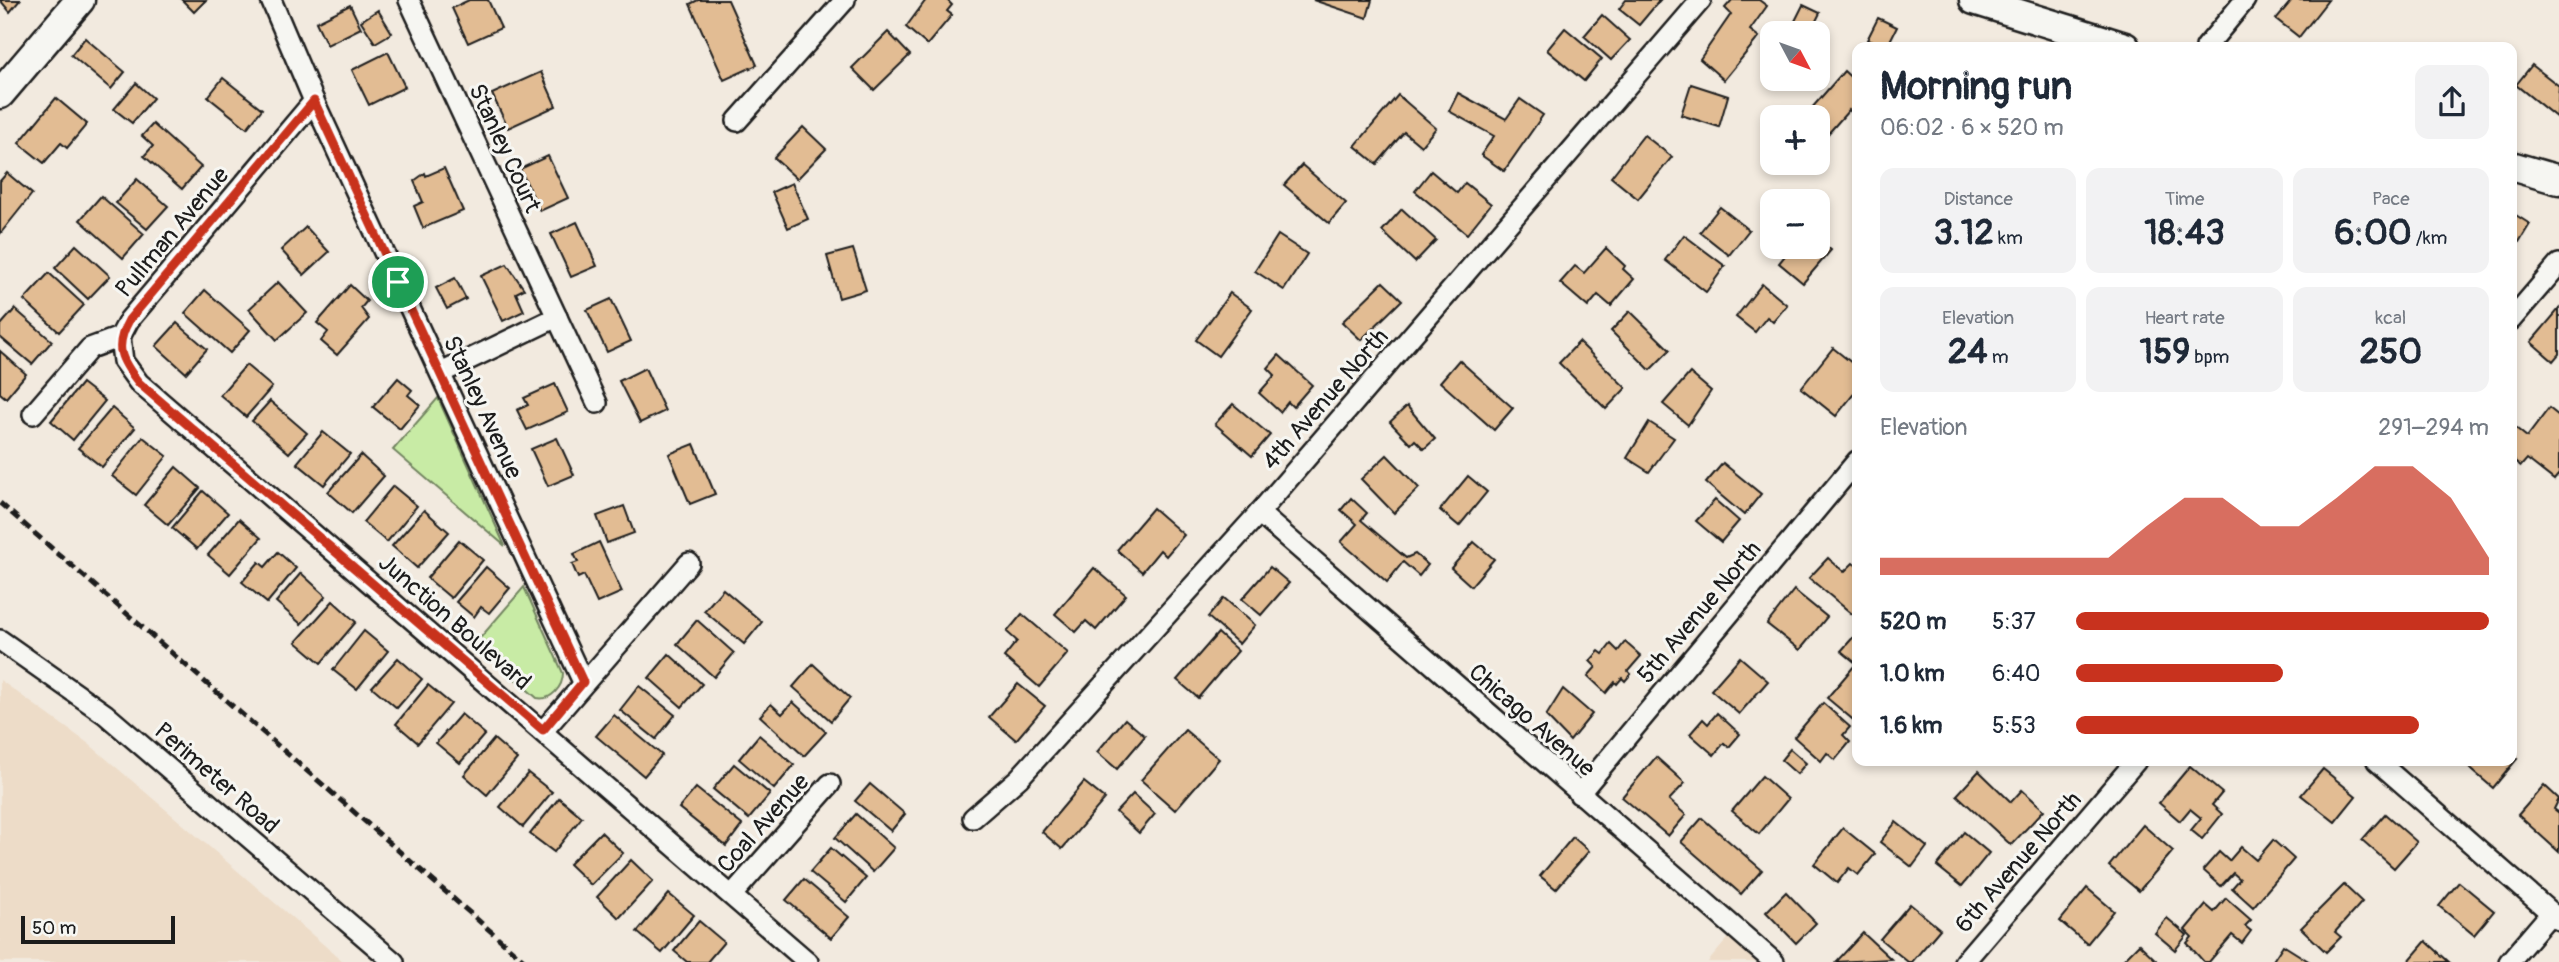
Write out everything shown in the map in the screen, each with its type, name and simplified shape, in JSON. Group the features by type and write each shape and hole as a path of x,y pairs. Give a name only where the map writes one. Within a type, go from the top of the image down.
{"street":[{"path":"0,94 80,0"},
{"name":"Stanley Avenue","path":"271,0 314,101 583,682"},
{"name":"Stanley Court","path":"409,0 597,403"},
{"path":"737,121 845,0"},
{"name":"4th Avenue North","path":"973,818 1019,778 1259,513 1701,0"},
{"path":"1974,0 2109,42"},
{"path":"2210,42 2245,0"},
{"name":"Pullman Avenue","path":"33,414 90,348 120,337 129,320 314,101"},
{"path":"2517,168 2559,180"},
{"path":"2517,313 2559,264"},
{"path":"440,373 557,317"},
{"name":"Junction Boulevard","path":"120,337 123,361 139,383 808,962"},
{"name":"5th Avenue North","path":"1579,794 1852,467"},
{"name":"Chicago Avenue","path":"1259,513 1774,962"},
{"path":"543,730 688,563"},
{"name":"Perimeter Road","path":"0,640 105,714 394,962"},
{"name":"6th Avenue North","path":"1964,962 2132,766"},
{"path":"2383,766 2555,917 2509,962"},
{"name":"Coal Avenue","path":"732,895 830,784"}],"shaded area":[{"path":"0,680 89,744 344,962 0,962"},
{"path":"1736,929 1773,962 1708,962"}],"green space":[{"path":"438,398 505,546 393,450"},
{"path":"524,587 563,673 555,692 542,698 537,698 475,644"}],"building":[{"path":"0,0 20,0 10,12"},
{"path":"182,0 206,0 194,12"},
{"path":"469,0 488,0 501,28 468,43 452,8"},
{"path":"698,0 728,0 757,65 724,80 690,4"},
{"path":"926,0 947,0 952,5 947,11 952,15 927,45 906,27"},
{"path":"1313,0 1372,0 1367,18"},
{"path":"1626,0 1660,0 1639,25 1619,9"},
{"path":"1732,0 1759,0 1767,6 1750,30 1759,37 1724,80 1700,59 1731,14 1725,8"},
{"path":"2292,0 2328,0 2299,37 2276,19"},
{"path":"350,5 361,28 327,45 316,22"},
{"path":"1803,5 1820,13 1816,21 1795,21"},
{"path":"378,10 392,33 375,43 361,21"},
{"path":"1602,15 1630,40 1611,60 1584,36"},
{"path":"1878,18 1897,27 1890,42 1867,40"},
{"path":"1565,28 1602,59 1584,81 1547,50"},
{"path":"888,32 910,55 874,90 852,68"},
{"path":"85,38 125,72 111,89 71,55"},
{"path":"388,52 405,87 369,105 352,70"},
{"path":"2532,65 2559,86 2557,118 2517,86"},
{"path":"1844,71 1852,78 1852,113 1849,110 1830,131 1830,105 1814,105 1827,91 1830,91 1830,87"},
{"path":"541,72 556,106 508,128 492,94"},
{"path":"223,78 262,109 247,128 208,97"},
{"path":"136,83 153,98 132,123 114,109"},
{"path":"1691,84 1728,96 1719,127 1681,115"},
{"path":"1458,93 1506,119 1520,99 1543,115 1504,171 1481,155 1494,136 1449,111"},
{"path":"1398,95 1436,128 1421,146 1404,132 1377,164 1355,146"},
{"path":"56,98 87,124 67,148 61,143 44,163 19,143"},
{"path":"153,124 201,167 182,189 144,156 153,146 142,136"},
{"path":"803,127 826,149 797,179 774,158"},
{"path":"1644,135 1672,157 1638,199 1611,177"},
{"path":"548,156 568,198 540,211 520,169"},
{"path":"1302,165 1346,203 1329,223 1284,185"},
{"path":"444,168 463,211 423,228 414,206 423,202 414,181 425,173 426,176"},
{"path":"1431,171 1457,193 1465,183 1491,204 1467,234 1415,191"},
{"path":"7,173 32,194 0,234 0,181"},
{"path":"137,179 168,206 147,229 116,203"},
{"path":"792,183 808,219 788,228 772,192"},
{"path":"101,196 144,234 123,258 80,220"},
{"path":"1720,207 1749,230 1729,255 1700,232"},
{"path":"1402,209 1436,240 1415,262 1382,231"},
{"path":"2517,216 2530,224 2517,245"},
{"path":"577,222 597,266 571,277 551,234"},
{"path":"306,227 329,252 304,275 281,250"},
{"path":"1278,235 1307,254 1284,290 1255,271"},
{"path":"1684,235 1725,266 1706,292 1665,260"},
{"path":"76,245 110,276 88,299 55,268"},
{"path":"1606,248 1634,279 1611,306 1598,295 1588,307 1560,283 1575,266 1584,273"},
{"path":"853,249 866,290 839,298 827,256"},
{"path":"1782,259 1823,259 1803,283 1779,263"},
{"path":"507,264 524,289 516,293 524,311 503,321 481,276"},
{"path":"49,273 84,305 59,332 24,300"},
{"path":"455,278 466,299 447,309 436,288"},
{"path":"278,282 307,313 277,340 249,309"},
{"path":"1383,282 1402,300 1361,340 1342,322"},
{"path":"1762,284 1787,305 1773,322 1767,317 1755,332 1736,317"},
{"path":"350,285 367,301 361,308 369,319 337,355 321,341 328,332 317,323"},
{"path":"205,290 250,330 230,353 185,313"},
{"path":"1230,293 1252,309 1218,356 1196,340"},
{"path":"611,299 631,341 607,352 587,310"},
{"path":"15,309 52,341 32,364 0,337 0,326"},
{"path":"2559,309 2559,354 2553,361 2531,342"},
{"path":"1630,311 1670,350 1650,370 1611,331"},
{"path":"177,323 207,349 186,373 156,346"},
{"path":"1579,342 1626,388 1606,409 1559,363"},
{"path":"1833,348 1852,363 1852,396 1836,416 1801,388"},
{"path":"0,351 26,374 6,398 0,393"},
{"path":"1279,355 1312,385 1293,407 1288,402 1280,412 1259,393 1275,375 1268,368"},
{"path":"1459,360 1513,408 1494,430 1440,382"},
{"path":"246,365 272,387 246,417 220,395"},
{"path":"645,368 665,411 640,423 619,381"},
{"path":"1690,373 1711,391 1688,425 1663,404"},
{"path":"398,378 412,390 408,395 420,405 400,429 373,407"},
{"path":"82,383 105,401 73,440 51,421"},
{"path":"555,384 568,412 527,430 517,410 528,405 524,398"},
{"path":"270,401 307,433 289,453 252,421"},
{"path":"1233,404 1270,435 1252,456 1215,424"},
{"path":"1407,406 1435,439 1424,449 1415,440 1411,444 1390,422"},
{"path":"112,408 135,428 102,467 78,448"},
{"path":"2549,408 2559,416 2559,474 2554,480 2527,459 2521,466 2517,463 2517,429 2527,437"},
{"path":"1649,422 1674,438 1649,472 1627,458"},
{"path":"323,432 350,454 324,485 297,463"},
{"path":"143,437 167,456 136,495 112,476"},
{"path":"557,438 574,475 548,486 531,449"},
{"path":"694,444 715,494 690,504 669,454"},
{"path":"361,455 384,476 352,513 328,492"},
{"path":"1387,455 1419,488 1394,513 1361,479"},
{"path":"1723,463 1761,494 1744,515 1706,483"},
{"path":"176,467 200,488 168,525 144,505"},
{"path":"1468,476 1487,492 1459,526 1440,510"},
{"path":"393,486 417,506 387,542 363,522"},
{"path":"203,491 228,513 197,549 172,528"},
{"path":"1351,498 1367,513 1361,520 1406,558 1415,554 1428,565 1419,576 1403,562 1387,582 1341,542 1357,524 1341,510"},
{"path":"1715,500 1739,521 1721,542 1696,521"},
{"path":"624,506 634,533 607,543 597,516"},
{"path":"1153,508 1184,535 1166,556 1160,550 1142,572 1117,550"},
{"path":"424,510 449,532 417,568 392,546"},
{"path":"239,519 261,538 230,574 208,555"},
{"path":"459,540 483,560 451,598 427,578"},
{"path":"599,542 622,592 597,603 584,575 578,578 572,564 578,562 574,554"},
{"path":"1474,542 1494,559 1471,586 1451,568"},
{"path":"278,552 296,568 267,603 242,582 259,562 265,567"},
{"path":"1828,558 1844,572 1852,564 1852,614 1809,578"},
{"path":"486,567 510,588 489,613 481,607 474,617 456,602"},
{"path":"1270,567 1289,583 1261,615 1242,599"},
{"path":"1094,568 1126,595 1096,630 1086,621 1076,632 1055,614"},
{"path":"301,573 326,596 301,624 276,602"},
{"path":"723,589 762,622 744,644 704,611"},
{"path":"1794,590 1827,617 1800,650 1767,624"},
{"path":"1224,598 1255,625 1239,644 1208,617"},
{"path":"333,601 356,622 321,663 296,642"},
{"path":"1022,614 1068,653 1039,687 1004,657 1017,641 1007,632"},
{"path":"697,620 734,653 714,677 677,644"},
{"path":"364,631 388,651 357,689 333,670"},
{"path":"1218,633 1238,651 1198,698 1177,680"},
{"path":"1852,639 1852,660 1841,651"},
{"path":"1625,642 1641,656 1628,671 1631,674 1625,681 1622,678 1617,684 1615,682 1606,693 1588,676 1596,667 1590,661 1599,651 1603,654 1611,644 1618,651"},
{"path":"669,654 702,684 682,707 649,678"},
{"path":"1740,657 1768,681 1739,714 1711,690"},
{"path":"398,658 422,679 397,708 372,687"},
{"path":"813,664 850,698 831,721 793,687"},
{"path":"1852,669 1852,719 1827,698"},
{"path":"1018,684 1045,706 1016,740 989,717"},
{"path":"428,685 451,704 418,743 396,724"},
{"path":"639,686 675,715 656,739 620,710"},
{"path":"1563,689 1592,714 1570,741 1546,716"},
{"path":"793,702 826,732 804,756 760,716 771,704 782,714"},
{"path":"1823,703 1850,727 1843,735 1850,742 1835,760 1827,753 1821,761 1794,737"},
{"path":"1717,713 1740,734 1729,747 1724,743 1714,755 1690,734 1703,719 1708,724"},
{"path":"461,714 485,734 460,763 436,743"},
{"path":"614,715 662,755 644,776 596,736"},
{"path":"1125,719 1145,736 1117,769 1097,752"},
{"path":"1185,730 1219,759 1175,810 1141,780"},
{"path":"759,735 794,765 774,789 739,759"},
{"path":"494,739 517,759 487,795 464,775"},
{"path":"1790,749 1806,763 1797,774 1781,760"},
{"path":"1656,757 1685,783 1669,800 1686,815 1668,836 1622,797"},
{"path":"734,764 770,794 749,819 713,789"},
{"path":"2190,766 2222,793 2212,805 2222,814 2202,839 2191,830 2201,818 2190,809 2180,821 2159,803"},
{"path":"2467,766 2511,766 2493,788"},
{"path":"2323,769 2356,796 2335,822 2301,795"},
{"path":"1979,771 2011,802 2022,790 2044,810 2011,845 1957,795"},
{"path":"528,773 552,792 523,827 500,807"},
{"path":"1762,776 1788,799 1759,834 1732,811"},
{"path":"1084,782 1105,799 1062,849 1042,832"},
{"path":"870,784 905,814 891,831 855,801"},
{"path":"2544,785 2559,799 2554,809 2559,813 2559,852 2518,815"},
{"path":"696,788 742,825 726,846 679,808"},
{"path":"1133,794 1155,814 1139,833 1116,812"},
{"path":"559,798 582,817 554,852 530,834"},
{"path":"856,814 894,848 873,872 835,838"},
{"path":"2385,814 2417,842 2394,868 2362,840"},
{"path":"1702,818 1762,870 1741,894 1681,842"},
{"path":"1896,822 1927,847 1912,867 1880,842"},
{"path":"2143,825 2173,851 2139,891 2109,866"},
{"path":"1843,828 1875,854 1858,875 1849,868 1837,883 1814,864"},
{"path":"601,832 623,853 591,885 569,864"},
{"path":"1964,832 1989,853 1962,886 1937,866"},
{"path":"1573,837 1589,851 1556,889 1540,876"},
{"path":"2273,840 2294,859 2253,907 2232,888 2240,879 2233,873 2221,886 2203,870 2219,852 2229,861 2241,847 2256,860"},
{"path":"831,848 866,878 846,902 810,872"},
{"path":"631,860 653,881 619,918 597,897"},
{"path":"804,879 849,917 831,938 786,900"},
{"path":"2459,882 2494,911 2474,935 2439,906"},
{"path":"2344,885 2362,902 2335,932 2341,937 2326,952 2301,928"},
{"path":"2087,888 2114,911 2087,944 2060,921"},
{"path":"1786,892 1816,923 1796,943 1766,912"},
{"path":"669,894 694,915 662,953 637,932"},
{"path":"2226,898 2251,920 2245,926 2251,931 2242,943 2232,935 2209,962 2204,962 2187,943 2192,937 2185,930 2206,905 2214,912"},
{"path":"1910,904 1940,929 1912,962 1908,962 1880,939"},
{"path":"2167,918 2187,935 2175,950 2155,933"},
{"path":"699,921 724,942 707,962 687,962 674,951"},
{"path":"1863,933 1891,959 1836,962"},
{"path":"2426,941 2449,962 2408,962"},
{"path":"2139,944 2158,962 2121,962"},
{"path":"2283,945 2310,962 2272,962"}],"railway":[{"path":"0,503 526,962"}],"route":[{"path":"314,101 398,282 583,682 543,730 139,383 123,361 120,337 129,320 314,101"}]}
